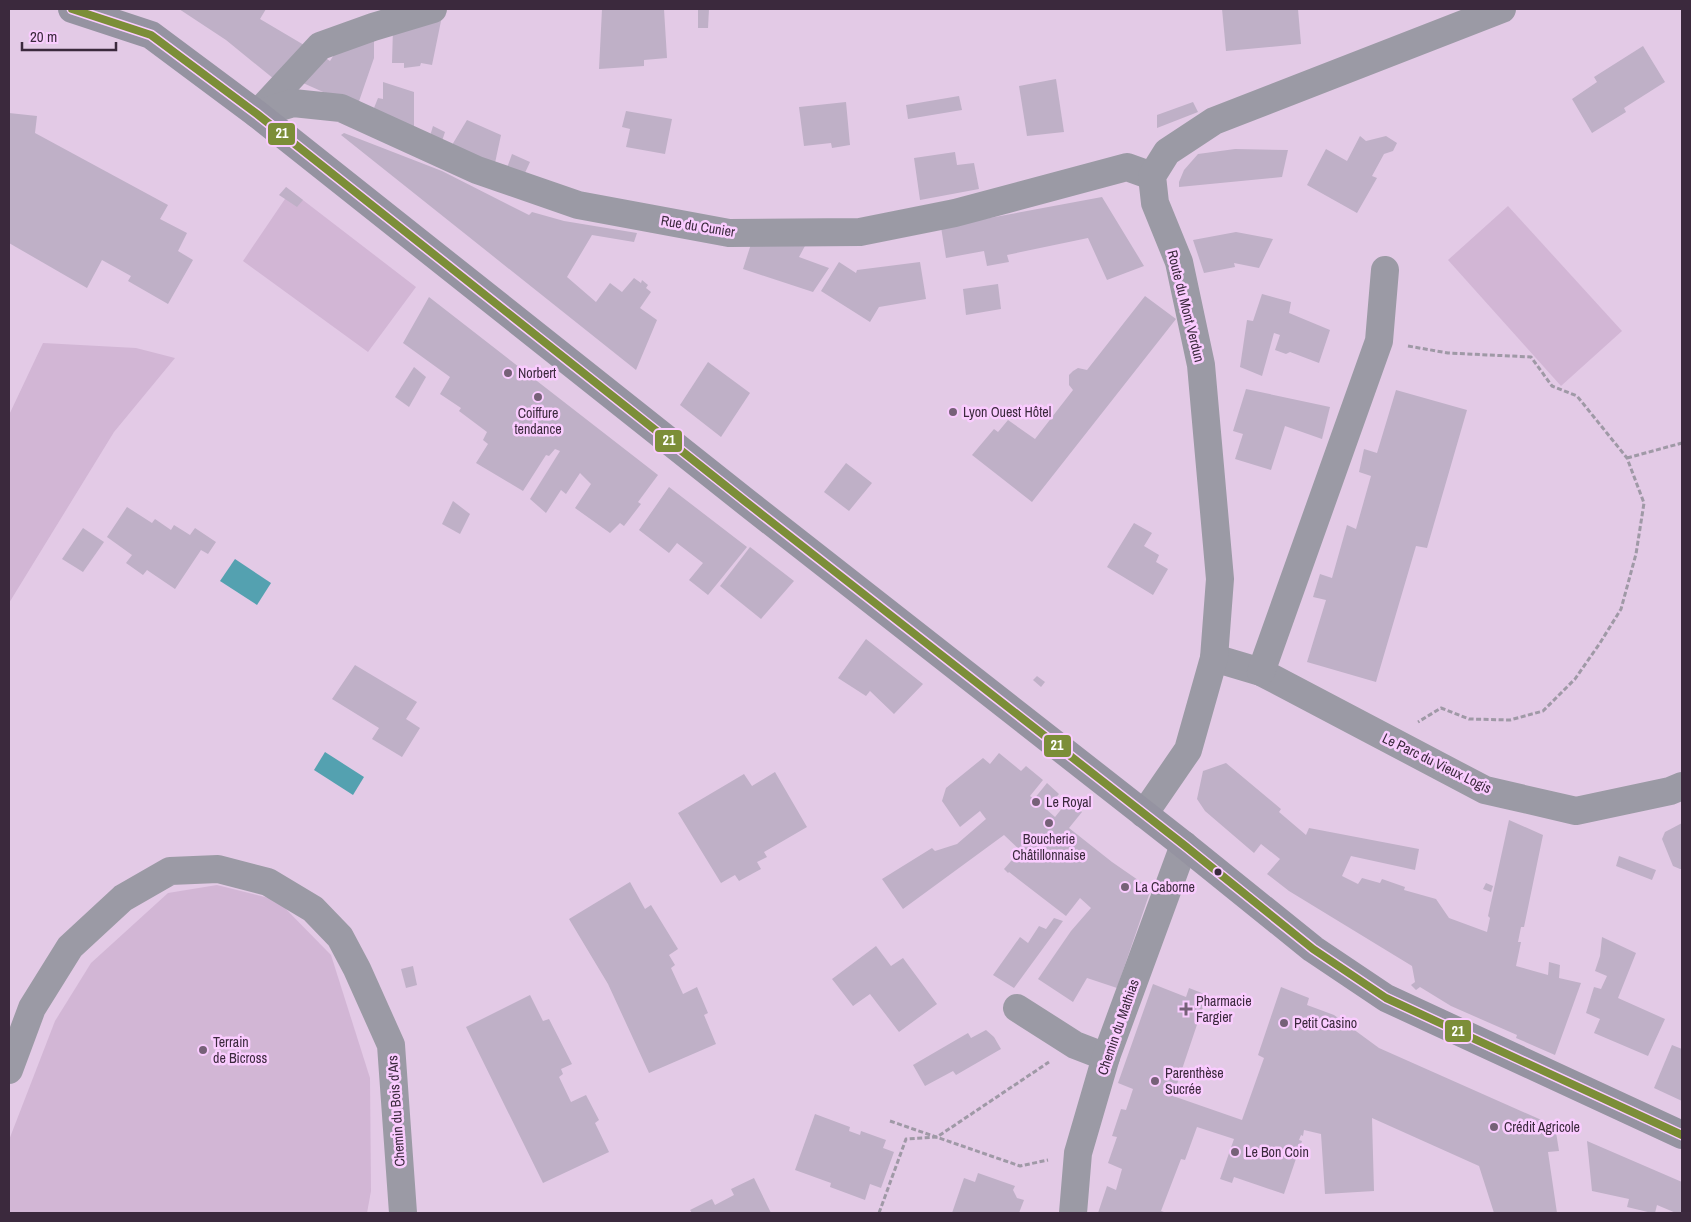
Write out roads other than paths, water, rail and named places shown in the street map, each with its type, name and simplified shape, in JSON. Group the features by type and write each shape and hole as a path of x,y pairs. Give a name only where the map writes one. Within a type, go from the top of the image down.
{"main road":[{"path":"72,9 151,35 257,114 746,502 1184,845 1292,933 1386,998 1682,1135"}],"street":[{"path":"257,114 320,46 373,27 433,9"},
{"path":"1152,176 1167,152 1214,121 1502,9"},
{"name":"Rue du Cunier","path":"257,114 293,103 342,108 476,170 578,205 729,233 860,232 955,213 1128,167 1152,176"},
{"name":"Route du Mont Verdun","path":"1144,814 1188,750 1214,658 1220,579 1201,365 1179,262 1155,203 1152,176"},
{"path":"1261,672 1379,341 1386,270"},
{"name":"Le Parc du Vieux Logis","path":"1214,658 1261,672 1485,790 1576,811 1670,791 1682,786"},
{"name":"Chemin du Mathias","path":"1073,1213 1078,1153 1106,1057 1184,845"},
{"name":"Chemin du Bois d'Ars","path":"9,1070 32,1008 70,947 123,898 170,870 218,869 268,882 313,909 340,937 357,969 391,1045 403,1213"},
{"path":"1017,1008 1075,1045 1106,1057"}],"water":[{"path":"235,559 271,583 257,605 220,581"},
{"path":"325,752 364,777 353,795 314,770"}],"place":[{"name":"Norbert","path":"508,373"},
{"name":"Coiffure tendance","path":"538,397"},
{"name":"Lyon Ouest Hôtel","path":"953,412"},
{"name":"Le Royal","path":"1036,802"},
{"name":"Boucherie Châtillonnaise","path":"1049,823"},
{"name":"La Caborne","path":"1125,887"},
{"name":"Pharmacie Fargier","path":"1186,1009"},
{"name":"Petit Casino","path":"1284,1023"},
{"name":"Terrain de Bicross","path":"203,1050"},
{"name":"Parenthèse Sucrée","path":"1155,1081"},
{"name":"Crédit Agricole","path":"1494,1127"},
{"name":"Le Bon Coin","path":"1235,1152"}]}
